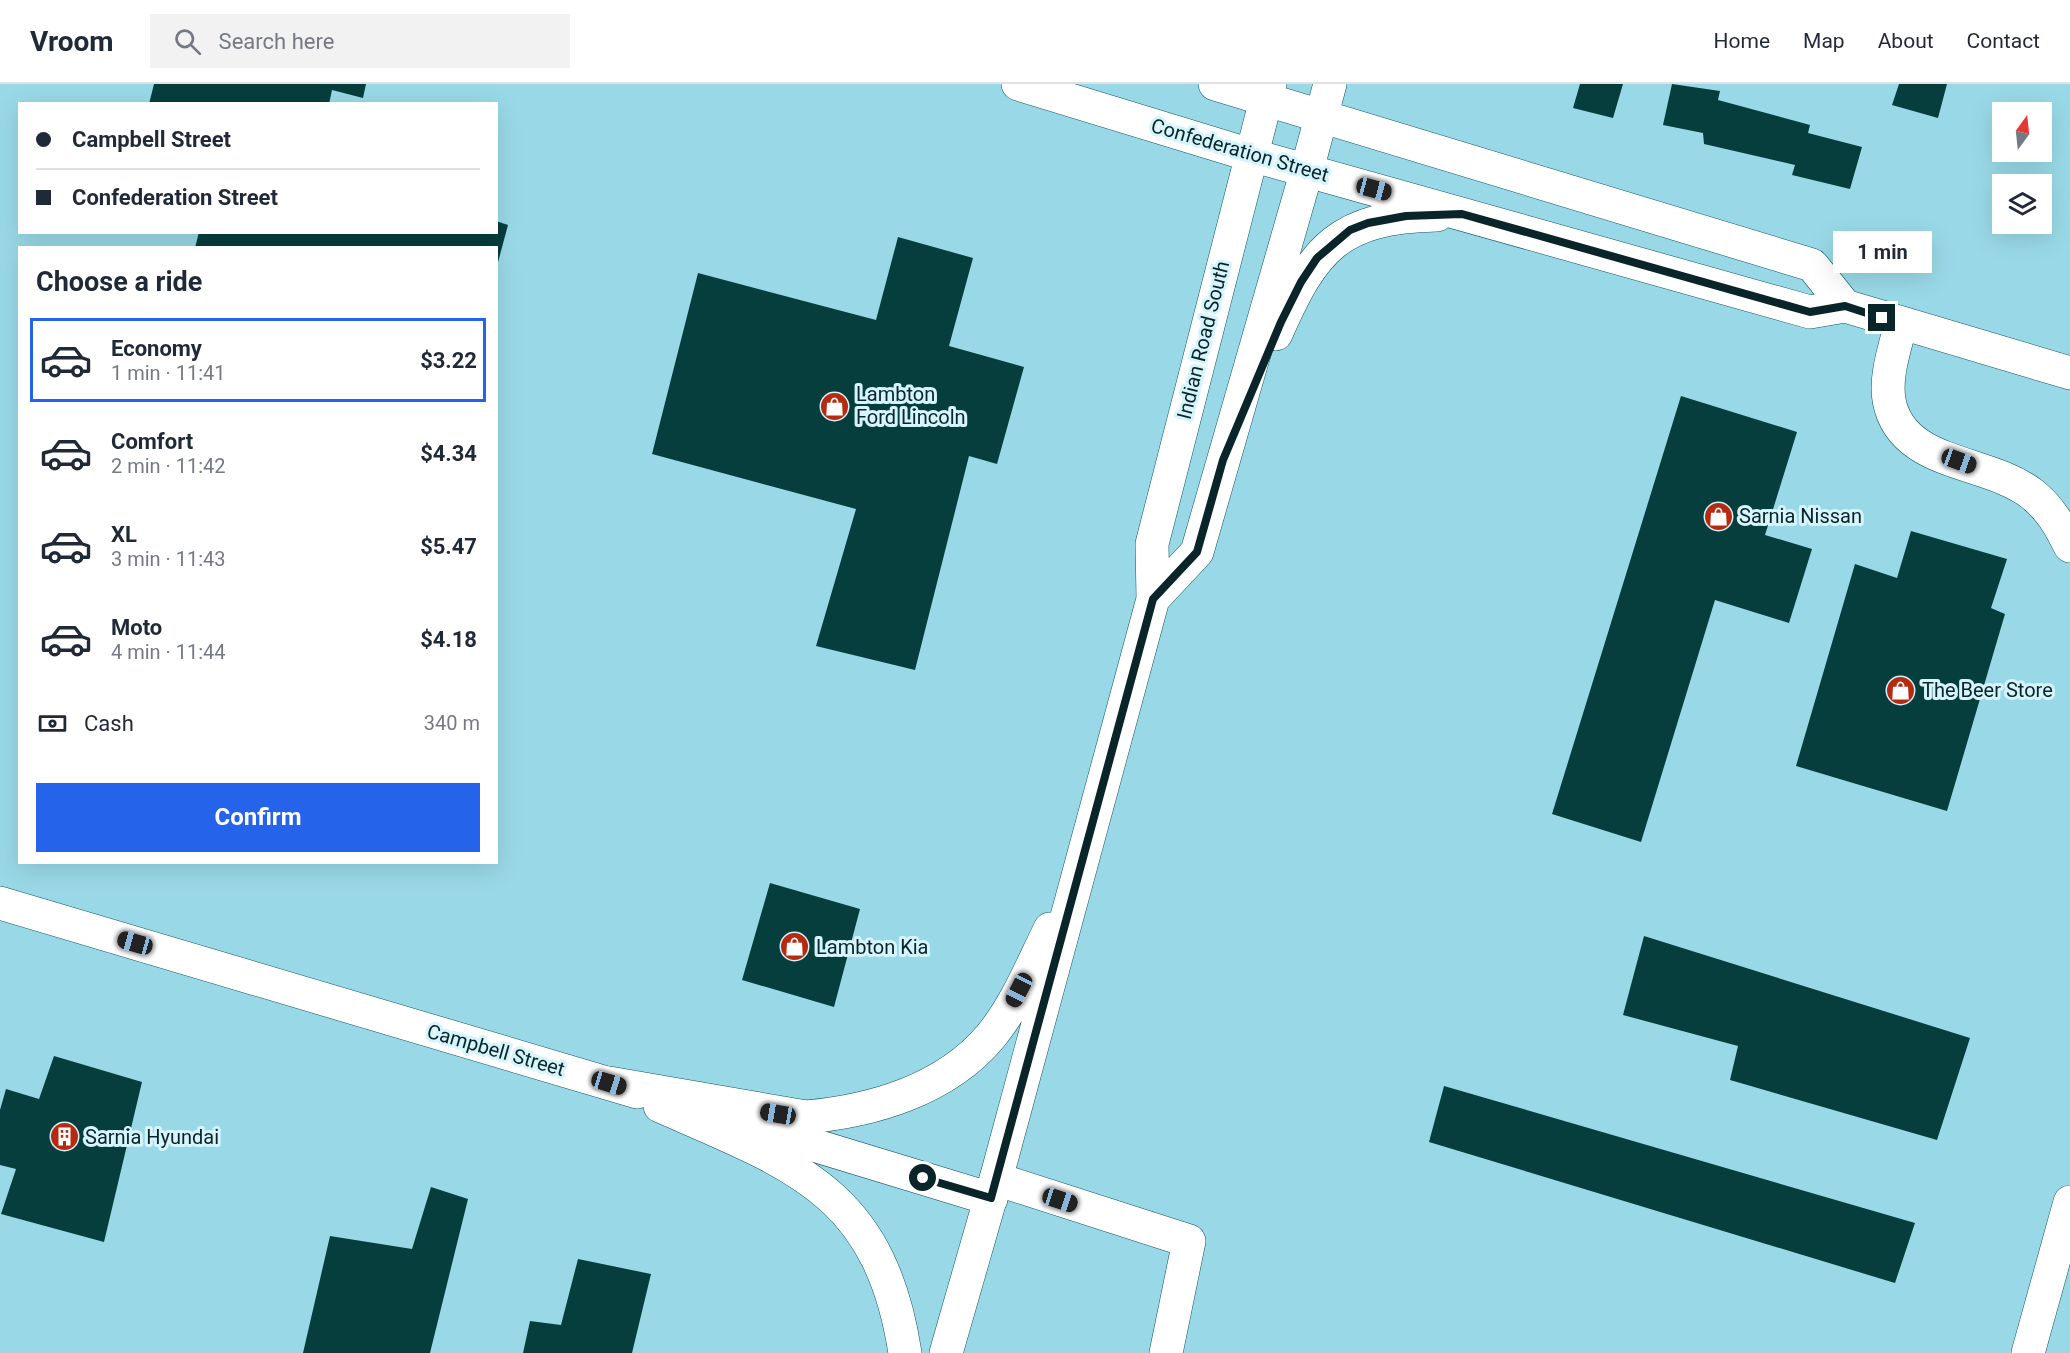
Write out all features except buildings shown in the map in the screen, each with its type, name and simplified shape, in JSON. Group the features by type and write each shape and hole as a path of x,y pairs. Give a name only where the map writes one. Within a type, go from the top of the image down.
{"main road":[{"name":"Confederation Street","path":"1018,84 1251,155 1810,312 1845,306 2070,373"},
{"path":"1215,84 1326,99 1812,265 1845,306"},
{"name":"Indian Road South","path":"946,1353 1083,863 1153,599 1152,544 1267,92"},
{"name":"Indian Road South","path":"1153,599 1197,552 1308,170 1326,99"},
{"path":"1223,460 1281,322 1301,282 1317,258 1350,230 1368,223 1406,216 1462,214"},
{"path":"1901,323 1888,380 1889,400 1896,421 1908,438 1922,448 2000,476 2032,494 2056,519 2070,546"},
{"path":"609,1083 806,1117 838,1114 897,1100 956,1068 989,1037 1010,1008 1083,863"},
{"name":"Campbell Street","path":"0,903 609,1083 1189,1241 1166,1353"},
{"path":"609,1083 777,1158 804,1174 831,1195 856,1223 874,1252 899,1315 905,1353"},
{"path":"2028,1353 2070,1202"}],"place":[{"name":"Lambton Ford Lincoln","path":"835,406"},
{"name":"Sarnia Nissan","path":"1718,516"},
{"name":"The Beer Store","path":"1901,690"},
{"name":"Lambton Kia","path":"795,947"},
{"name":"Sarnia Hyundai","path":"64,1137"}],"route":[{"path":"923,1178 991,1198 1153,599 1197,552 1223,460 1281,322 1301,282 1317,258 1328,247 1350,230 1384,219 1462,214 1810,312 1845,306 1882,318"}]}
